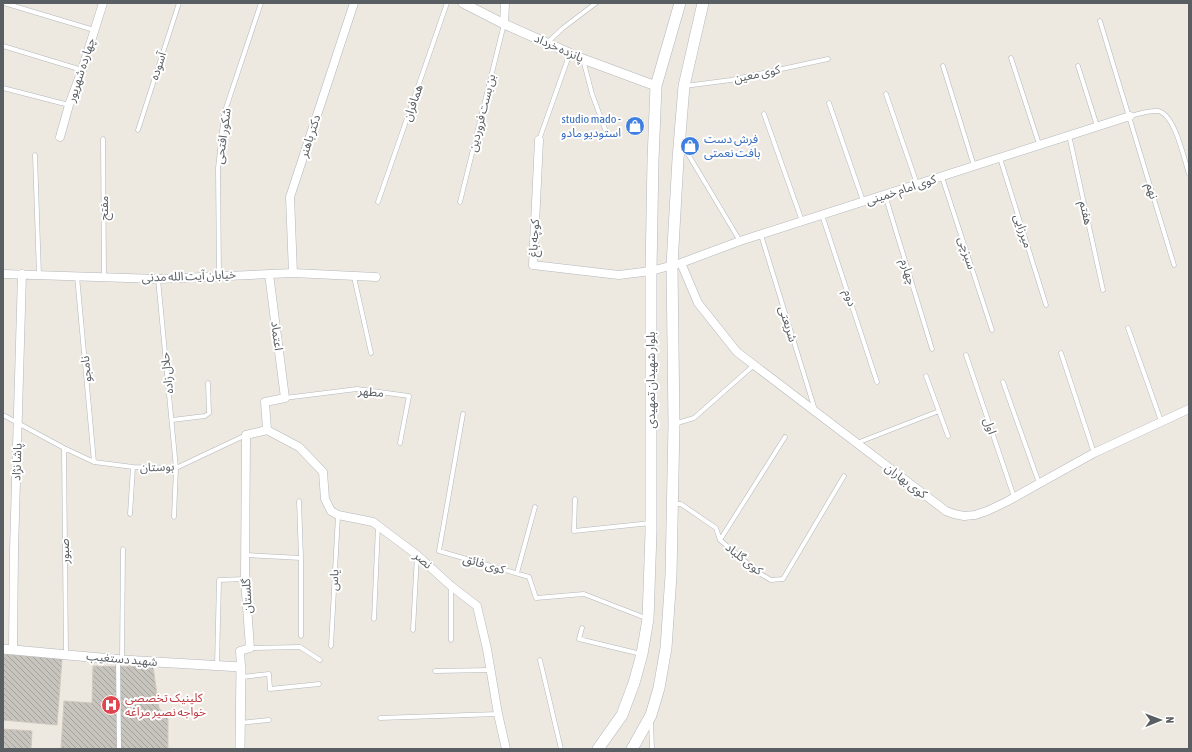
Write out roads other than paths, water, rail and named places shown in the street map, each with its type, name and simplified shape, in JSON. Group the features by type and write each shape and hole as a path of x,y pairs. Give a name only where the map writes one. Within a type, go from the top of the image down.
{"main road":[{"name":"بلوار شهیدان تمهیدی","path":"598,749 622,715 634,683 642,654 648,619 651,522 651,270 656,86 680,3"},
{"name":"بلوار شهیدان تمهیدی","path":"632,749 651,715 659,688 666,648 671,575 680,140 684,86 703,3"}],"street":[{"name":"چهارده شهریور","path":"60,136 103,3"},
{"name":"دکتر باهنر","path":"293,273 290,197 354,3"},
{"name":"پانزده خرداد","path":"463,3 504,24 583,59 656,86"},
{"path":"504,24 505,3"},
{"name":"کوی امام خمینی","path":"651,270 677,264 740,241 1130,116"},
{"name":"کوچه باغ","path":"539,140 533,265 619,275 651,270"},
{"name":"کوی بهاران","path":"677,264 698,303 737,352 946,511 954,514 964,516 975,515 987,511 1014,498 1094,453 1189,409"},
{"name":"خیابان آیت الله مدنی","path":"3,274 77,275 158,279 219,275 293,273 376,277"},
{"name":"پاشا نژاد","path":"13,650 14,550 19,424 22,274"},
{"name":"اعتماد","path":"269,274 285,398"},
{"path":"285,398 265,402 267,430 299,447 323,472 325,499 331,511 338,515"},
{"name":"بوستان","path":"246,435 267,430"},
{"name":"گلستان","path":"246,435 245,579 250,648"},
{"name":"نصر","path":"338,515 373,522 378,525 417,554 451,586 477,606 487,649 498,714 506,749"},
{"path":"240,749 240,651 250,648"},
{"name":"شهید دستغیب","path":"3,649 120,660 241,667"}],"lane":[{"path":"4,3 94,30"},
{"name":"آسوده","path":"138,130 179,3"},
{"name":"شکور افتحی","path":"219,275 218,168 224,114 261,3"},
{"name":"همافران","path":"378,202 447,3"},
{"path":"548,43 563,28 596,3"},
{"name":"نهم","path":"1100,21 1174,265"},
{"name":"بن بست فروردین","path":"460,202 504,24"},
{"path":"3,46 82,70"},
{"path":"539,140 570,53"},
{"path":"1011,58 1040,144"},
{"path":"583,59 592,94 605,129"},
{"name":"کوی معین","path":"684,86 731,80 828,59"},
{"path":"943,66 974,166"},
{"path":"1078,66 1097,126"},
{"path":"3,88 69,105"},
{"path":"886,94 917,184"},
{"path":"829,103 863,202"},
{"path":"1130,116 1157,111 1162,112 1174,129 1189,174"},
{"path":"764,114 802,222"},
{"name":"هفتم","path":"1069,135 1103,290"},
{"name":"مفتح","path":"103,138 104,277"},
{"path":"680,140 740,241"},
{"path":"35,155 39,275"},
{"name":"میرزایی","path":"999,157 1046,305"},
{"name":"سبزچی","path":"942,176 992,330"},
{"name":"چهارم","path":"885,195 932,349"},
{"name":"دوم","path":"822,215 877,382"},
{"name":"شریعتی","path":"760,235 816,413"},
{"name":"نامجو","path":"77,275 94,462"},
{"path":"354,277 371,353"},
{"name":"حلال زاده","path":"158,279 176,468 174,517"},
{"path":"1128,328 1162,421"},
{"path":"1061,353 1094,453"},
{"name":"اول","path":"966,355 1014,498"},
{"path":"674,424 694,418 754,365"},
{"path":"926,376 948,436"},
{"path":"172,420 207,415 209,413 208,382"},
{"path":"1003,382 1040,483"},
{"name":"مطهر","path":"285,398 358,389 409,396 400,443"},
{"path":"857,444 939,412"},
{"name":"کوی فائق","path":"463,414 439,551 529,577 536,598 584,594 648,619"},
{"name":"بوستان","path":"3,416 94,462 133,467 176,468 246,435"},
{"path":"720,540 785,437"},
{"name":"صبور","path":"64,448 66,654"},
{"path":"130,514 133,467"},
{"name":"کوی گلباد","path":"672,504 681,504 716,528 720,540 759,573 771,580 783,580 844,476"},
{"path":"575,499 574,530 651,522"},
{"path":"299,502 301,636"},
{"path":"516,573 535,507"},
{"name":"یاس","path":"331,646 338,515"},
{"path":"374,619 378,525"},
{"path":"118,749 123,549"},
{"path":"413,630 417,554"},
{"path":"246,555 300,558"},
{"path":"217,665 219,580 245,579"},
{"path":"451,586 451,640"},
{"path":"582,628 579,639 642,654"},
{"path":"250,648 300,647 320,660"},
{"path":"540,660 561,749"},
{"path":"435,671 490,670"},
{"path":"240,677 269,674 270,689 319,684"},
{"path":"380,718 498,714"},
{"path":"651,715 652,749"},
{"path":"240,723 268,720"}],"place":[{"name":"studio mado - استودیو مادو","path":"635,126"},
{"name":"فرش دست بافت نعمتی","path":"690,146"},
{"name":"کلینیک تخصصی خواجه نصیر مراغه","path":"111,705"}]}
